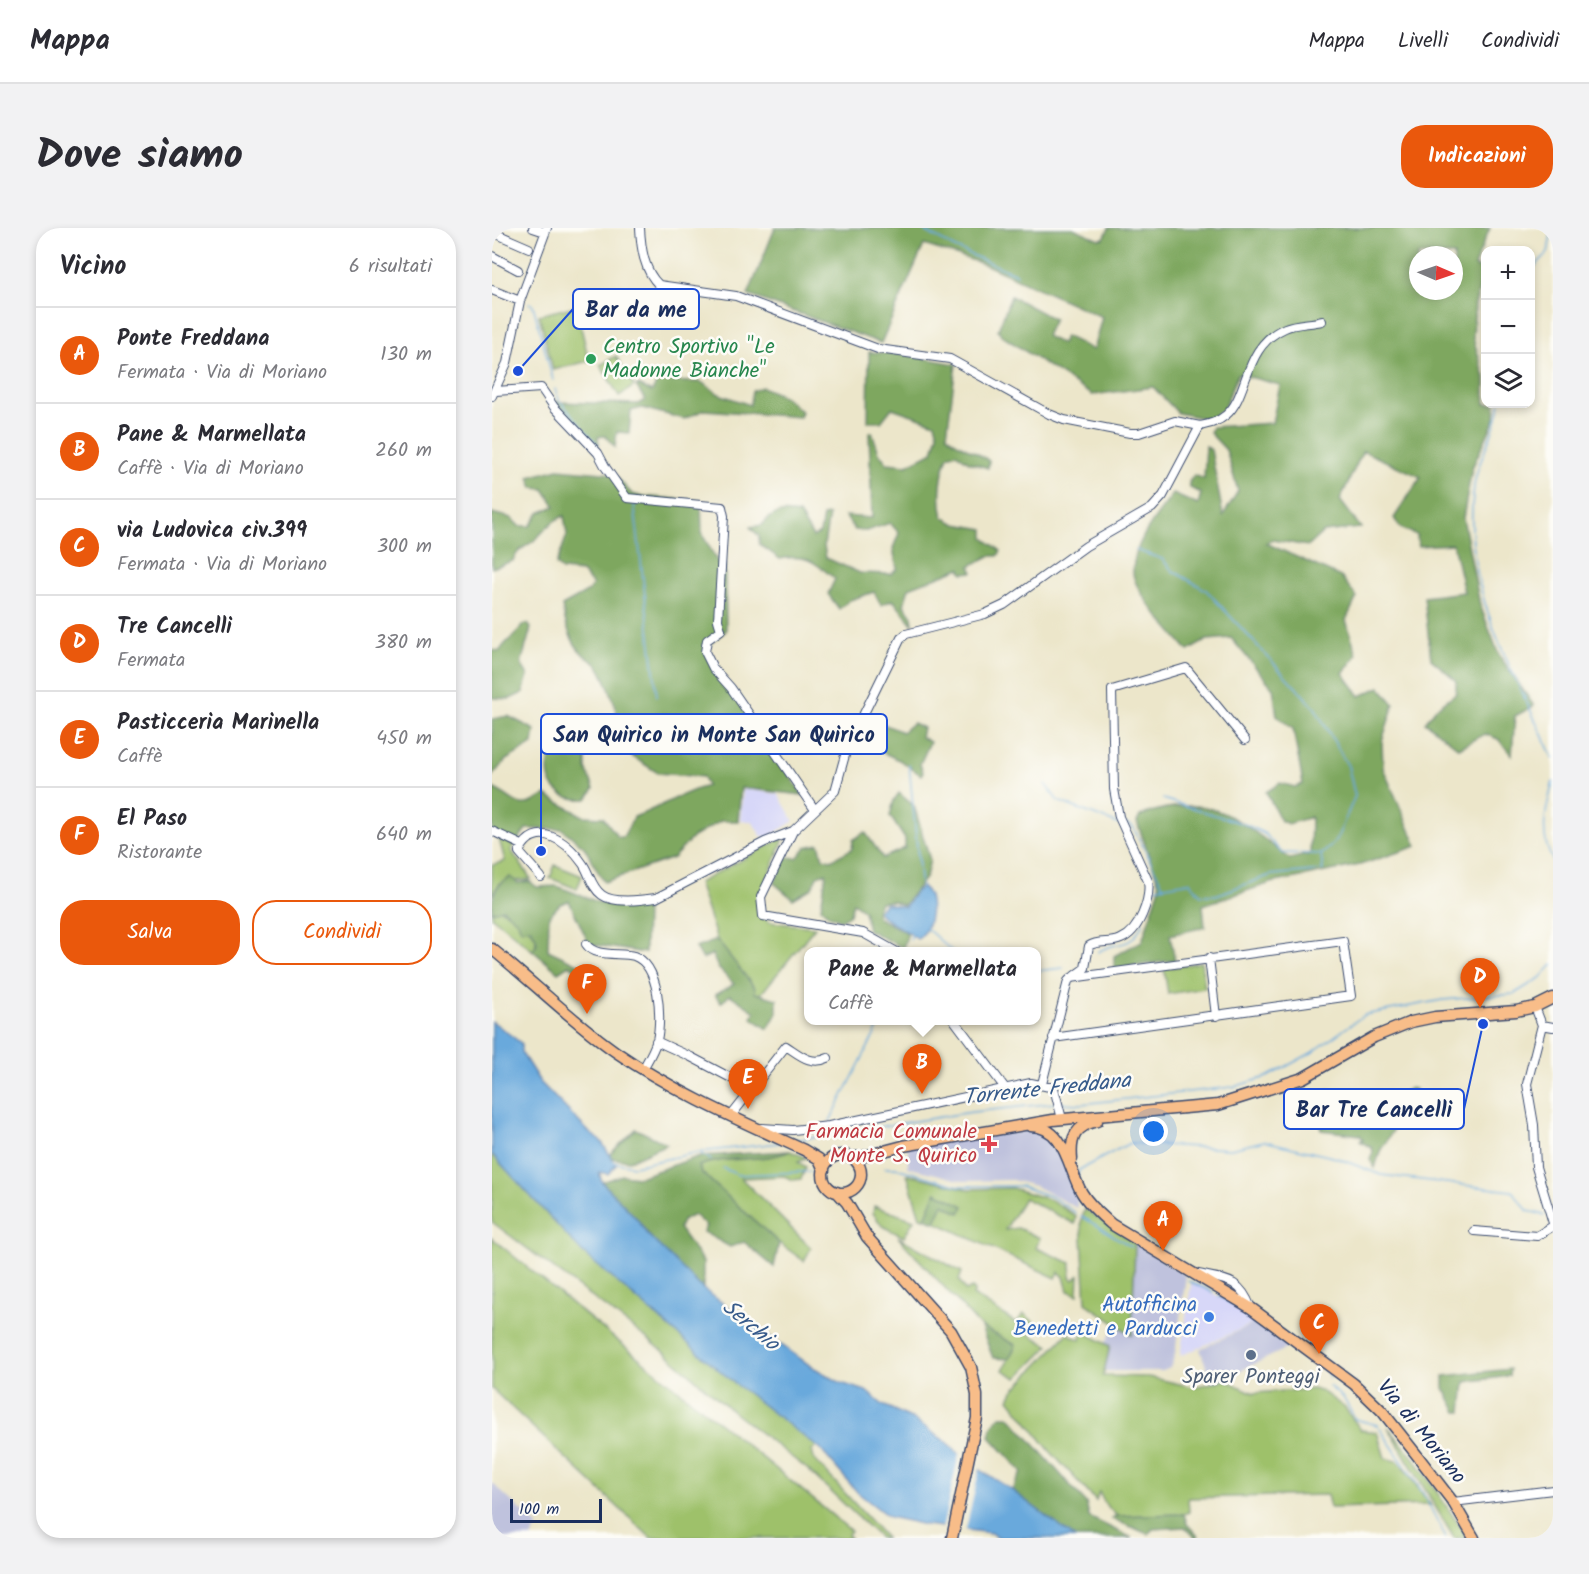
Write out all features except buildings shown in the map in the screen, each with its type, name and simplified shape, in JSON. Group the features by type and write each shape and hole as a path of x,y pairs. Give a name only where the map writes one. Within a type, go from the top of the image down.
{"main road":[{"path":"492,949 588,1030 643,1069 731,1116 755,1127 783,1135 819,1159 824,1170 826,1184 837,1192 867,1236 951,1330 972,1372 977,1418 952,1538"},
{"path":"804,1150 850,1157 1016,1126 1061,1115 1194,1108 1254,1095 1309,1076 1374,1037 1422,1018 1516,1011 1535,1007 1553,998"},
{"path":"1061,1115 1059,1135 1067,1146 1083,1124 1127,1113"},
{"name":"Via di Moriano","path":"1016,1126 1036,1126 1067,1146 1079,1188 1094,1210 1132,1238 1251,1308 1369,1397 1453,1502 1474,1538"},
{"path":"856,1217 853,1200 855,1188 870,1160 882,1152"},
{"path":"824,1170 830,1160 836,1156"},
{"path":"850,1157 856,1162 861,1174"},
{"path":"837,1192 847,1192 855,1188"}],"street":[{"path":"533,228 546,230 520,301 507,363 494,393 541,388 554,408 598,453 627,498 722,507 724,516 718,620 721,630 707,640 705,652 712,668 730,688 815,810"},
{"path":"640,228 644,258 651,278 659,285 736,296 878,349 950,359 1064,420 1130,433 1139,433 1175,421 1200,426 1220,420 1231,410 1250,364 1263,344 1287,327 1322,321"},
{"path":"492,232 529,248"},
{"path":"492,256 518,270"},
{"path":"492,290 520,301"},
{"path":"889,947 863,933 763,916 760,897 793,831 835,791 847,748 901,638 906,634 986,614 1004,606 1086,546 1152,508 1162,496 1200,426"},
{"path":"1042,1084 1068,981 1085,968 1089,946 1093,943 1119,940 1133,932 1149,890 1148,881 1119,817 1114,789 1112,690 1186,668 1245,740"},
{"path":"492,831 522,845"},
{"path":"541,877 519,852 525,840 537,835 550,835 561,840 583,864 595,889 604,897 637,901 656,898 765,842 793,831"},
{"path":"1053,1038 1351,996 1343,941 1071,978"},
{"path":"586,944 593,951 637,957 650,971 660,1011 656,1041 643,1069"},
{"path":"1209,958 1216,1016"},
{"path":"1474,1231 1537,1236 1553,1224 1536,1167 1534,1125 1527,1084 1542,1025 1535,1007"},
{"path":"958,1025 1005,1088"},
{"path":"1542,1025 1553,1027"},
{"path":"656,1041 752,1089"},
{"path":"731,1116 786,1046 808,1060 818,1062 828,1058"},
{"path":"783,1135 1031,1083 1054,1088 1058,1094 1061,1115"},
{"path":"1453,1502 1553,1490"}],"shaded area":[{"path":"743,789 778,794 794,821 768,837 761,836 752,821 740,821"},
{"path":"1031,1130 1041,1132 1054,1141 1068,1166 1077,1198 1077,1208 1035,1186 1012,1180 963,1181 908,1167 908,1145"},
{"path":"1135,1243 1186,1276 1175,1354 1170,1368 1163,1371 1106,1371 1104,1364 1110,1347 1105,1344 1116,1324 1132,1334"},
{"path":"1191,1284 1201,1286 1259,1321 1180,1356"},
{"path":"1259,1321 1289,1343 1286,1349 1212,1384 1200,1349"},
{"path":"492,1483 538,1526 531,1538 492,1538"}],"green space":[{"path":"775,228 1073,228 1099,239 1104,238 1109,228 1490,228 1474,266 1481,269 1481,284 1475,304 1473,338 1481,364 1481,408 1496,408 1495,419 1472,468 1463,518 1480,605 1499,655 1534,706 1515,716 1512,755 1498,739 1485,734 1459,748 1425,722 1436,708 1456,693 1456,680 1431,659 1424,597 1464,592 1453,544 1418,546 1417,535 1400,528 1394,518 1421,477 1363,451 1340,500 1361,528 1323,532 1308,546 1273,540 1266,543 1341,577 1357,597 1346,620 1357,655 1343,673 1360,696 1380,687 1394,704 1382,741 1383,768 1417,846 1360,865 1271,883 1203,905 1205,927 1170,935 1175,960 1114,969 1114,956 1142,941 1160,887 1137,822 1140,816 1164,808 1204,807 1221,812 1238,821 1290,859 1310,854 1311,817 1288,824 1281,821 1266,792 1280,783 1295,787 1303,784 1293,729 1277,716 1273,688 1231,638 1207,640 1188,651 1139,590 1133,571 1134,560 1142,540 1173,494 1198,505 1201,493 1190,488 1189,482 1194,475 1204,479 1206,446 1211,450 1223,516 1238,491 1226,450 1210,433 1212,427 1272,423 1280,385 1238,374 1223,410 1208,419 1178,413 1153,387 1092,395 1002,336 998,330 1011,296 1054,319 1046,336 1062,344 1065,336 1093,350 1102,317 984,264 924,245 881,343 748,295"},
{"path":"576,306 589,361 553,370 539,315"},
{"path":"869,352 901,354 956,364 947,435 989,461 988,468 969,462 956,453 948,456 941,486 941,510 943,517 956,524 984,529 984,538 1001,551 998,556 989,556 970,566 973,572 963,573 960,568 909,588 904,605 912,616 913,625 893,600 881,605 874,592 850,600 839,609 828,594 835,579 810,561 797,558 780,559 759,544 759,536 750,527 762,525 770,517 779,513 793,513 799,514 813,537 820,533 823,516 829,515 824,545 826,558 860,573 891,574 897,569 893,548 899,533 890,523 866,531 855,530 845,516 872,518 869,432 872,432 879,453 887,463 907,465 933,452 938,434 935,423 892,408 881,422 868,422"},
{"path":"616,356 634,386 619,396 600,365"},
{"path":"657,381 701,382 719,394 750,405 752,391 762,387 785,397 802,412 800,417 704,410 684,419 642,408 631,411 629,433 617,432 615,447 605,436 598,437 599,445 592,440 555,402 638,404 645,400 636,386 639,385 652,392"},
{"path":"558,469 614,474 632,494 640,496 701,501 702,534 719,564 725,565 726,631 712,642 707,652 712,663 803,795 741,788 738,821 721,821 693,837 673,858 604,882 584,847 562,829 526,829 514,846 492,835 492,788 522,804 528,804 545,795 583,816 603,817 618,837 623,837 634,817 707,786 703,777 658,773 627,753 620,754 612,749 617,717 606,681 595,663 574,643 563,612 562,606 589,591 593,585 582,572 562,570 556,565 567,535 564,516 520,550 513,561 492,568 492,513 511,518 519,526 530,526 539,513 555,506 544,489 533,488 529,477"},
{"path":"528,624 531,628 521,664 528,675 523,693 510,699 492,698 492,650 500,651 522,625"},
{"path":"508,716 535,730 533,744 506,760 492,776 492,719"},
{"path":"865,716 902,732 913,723 923,728 921,737 930,742 920,764 923,772 921,775 899,760 854,739"},
{"path":"573,742 586,754 586,768 594,789 587,799 575,799 558,792 549,777 550,758 555,747"},
{"path":"899,793 914,806 930,860 926,877 904,905 893,901 880,902 876,911 878,918 908,933 903,947 868,930 864,911 853,903 850,914 841,920 829,915 821,908 826,873 817,876 812,888 793,899 774,883 787,857 797,858 806,847 819,844 823,858 831,860 852,849 853,840 865,832 883,858 905,848 905,839 890,816 894,800"},
{"path":"782,838 783,841 759,899 760,914 769,922 815,927 761,994 755,993 717,940 698,883"},
{"path":"499,839 514,846 511,850 531,879 500,883 492,894 492,865 505,861"},
{"path":"555,865 582,876 577,889 550,878"},
{"path":"510,877 518,883 529,881 537,887 557,886 598,902 646,908 645,953 589,944 569,901 560,904 549,916 548,950 593,971 587,983 581,985 577,970 569,965 558,972 532,950 537,942 530,928 521,930 518,922 503,909 492,912 495,891"},
{"path":"496,909 512,916 529,929 536,938 535,949 532,950 492,917 492,912"},
{"path":"717,940 755,988 755,993 777,999 777,1013 768,1029 752,1018 755,1012 730,995 721,1003 715,995 734,984 718,968 712,954 703,959 695,948"},
{"path":"1201,962 1205,988 1168,994 1164,969"},
{"path":"1410,1088 1415,1089 1410,1104 1380,1151 1375,1168 1370,1160 1372,1148 1360,1141 1363,1139 1360,1135 1321,1130 1318,1095 1330,1090 1334,1097 1346,1099 1361,1090 1392,1097"},
{"path":"636,1129 667,1144 629,1161 611,1158 609,1155"},
{"path":"790,1151 807,1158 798,1162 806,1167 801,1179 793,1180 784,1176 741,1178 811,1248 804,1261 779,1243 701,1172 699,1166 721,1161 768,1157"},
{"path":"790,1151 768,1157 721,1160 699,1166 701,1172 779,1243 774,1267 744,1242 730,1247 703,1232 706,1226 694,1215 682,1221 679,1228 703,1262 703,1289 657,1246 637,1219 602,1182 622,1175 639,1177 700,1156"},
{"path":"492,1154 582,1252 732,1381 817,1446 812,1451 814,1459 886,1538 880,1538 807,1469 737,1415 662,1350 492,1222"},
{"path":"907,1174 968,1189 1012,1188 1051,1200 1076,1216 1075,1224 1024,1198 1005,1230 1018,1228 1040,1238 1036,1248 1071,1263 1070,1278 1074,1280 1079,1275 1078,1295 1068,1291 1064,1277 1059,1272 1056,1278 935,1222 943,1204 959,1213 964,1206 936,1192 925,1218 920,1217"},
{"path":"936,1192 964,1206 960,1213 943,1204 935,1222 925,1218"},
{"path":"874,1206 914,1220 904,1237 882,1226 873,1213"},
{"path":"1085,1209 1135,1243 1132,1335 1086,1303 1081,1222"},
{"path":"898,1237 962,1272 959,1280 966,1291 972,1288 975,1291 973,1295 1016,1323 1024,1314 1035,1323 1029,1334 1049,1346 1017,1378 1003,1370 1016,1345 981,1327"},
{"path":"492,1238 851,1531 848,1534 850,1538 651,1538 492,1389"},
{"path":"981,1327 1016,1345 1009,1359 993,1358"},
{"path":"1070,1331 1070,1335 1080,1340 1084,1332 1110,1346 1103,1376 1149,1377 1193,1387 1225,1380 1254,1393 1313,1389 1323,1392 1345,1408 1361,1430 1377,1432 1385,1458 1399,1462 1431,1505 1330,1508 1327,1495 1188,1498 1189,1512 1184,1514 1117,1516 1105,1504 1099,1492 1096,1501 1050,1451 1009,1399 1013,1391"},
{"path":"1510,1369 1509,1376 1465,1382 1462,1412 1457,1412 1444,1388 1444,1376"},
{"path":"1001,1416 1009,1416 1086,1503 1089,1517 1132,1538 1075,1538 1012,1490 1022,1472 990,1437 992,1426"},
{"path":"1388,1427 1416,1461 1468,1538 1454,1538"},
{"path":"1184,1514 1187,1524 1198,1536 1196,1538 1185,1527 1153,1529 1148,1534 1112,1519 1115,1516"}],"water":[{"path":"922,887 931,905 929,922 917,939 885,919 878,911 886,903 905,907 917,890"},
{"name":"Serchio","path":"492,1021 521,1043 521,1052 540,1082 590,1133 601,1141 616,1165 608,1174 599,1172 602,1182 637,1219 647,1234 703,1289 811,1366 841,1383 866,1391 883,1405 913,1419 945,1441 971,1464 1009,1488 1075,1538 997,1538 991,1533 926,1525 889,1517 858,1493 820,1449 732,1381 582,1252 492,1154"}],"pier":[{"path":"960,1450 980,1467 965,1533 942,1530"}],"waterway":[{"path":"920,228 953,247 1018,275"},
{"path":"1535,266 1548,253 1552,228"},
{"path":"529,303 533,305 553,380"},
{"path":"555,389 559,400 598,445"},
{"path":"1499,408 1474,486 1472,524 1475,560 1482,594 1493,627 1553,759"},
{"path":"634,503 657,696"},
{"path":"1136,550 1162,559 1173,571 1206,590 1315,708 1348,766 1355,796 1336,841 1321,855"},
{"path":"909,765 921,888"},
{"name":"Torrente Freddana","path":"1553,782 1545,822 1548,851 1553,861"},
{"path":"1045,784 1058,801 1118,824"},
{"path":"1163,799 1247,825 1265,834 1282,853 1320,854"},
{"path":"1127,824 1133,827 1163,886"},
{"path":"1153,888 1190,882 1201,895 1216,895 1271,875 1323,870 1321,855"},
{"path":"1098,952 1129,941 1138,932 1143,922"},
{"path":"926,928 947,947"},
{"path":"910,940 912,934"},
{"name":"Torrente Freddana","path":"1062,1103 1081,1104 1233,1087 1267,1077 1313,1052 1364,1015 1442,1000 1514,994 1540,978 1553,964"},
{"path":"1041,970 1063,968"},
{"path":"830,1121 879,1025"},
{"name":"Torrente Freddana","path":"795,1140 972,1112 1055,1103"},
{"path":"1078,1175 1079,1170 1130,1143 1231,1149 1264,1141 1337,1158 1381,1175 1512,1191 1528,1211 1545,1215"},
{"name":"Torrente Freddana","path":"612,1162 634,1166 699,1152 779,1143"},
{"path":"699,1152 711,1160"},
{"path":"723,1168 738,1175 818,1171"},
{"path":"885,1168 896,1168 959,1186 1021,1186 1052,1197 1076,1213"},
{"path":"1081,1216 1132,1247"},
{"path":"1188,1281 1213,1292"},
{"path":"1219,1296 1257,1319"},
{"path":"1329,1372 1329,1379"},
{"path":"1329,1386 1344,1399 1355,1419 1377,1425 1381,1430 1423,1493 1446,1538"}],"place":[{"name":"Centro Sportivo \"Le Madonne Bianche\"","path":"591,359"},
{"name":"Bar da me","path":"518,371"},
{"name":"San Quirico in Monte San Quirico","path":"541,851"},
{"name":"Tre Cancelli","path":"1480,1008"},
{"name":"El Paso","path":"587,1014"},
{"name":"Bar Tre Cancelli","path":"1483,1024"},
{"name":"Pane & Marmellata","path":"922,1094"},
{"name":"Pasticceria Marinella","path":"748,1109"},
{"name":"Farmacia Comunale Monte S. Quirico","path":"989,1144"},
{"name":"Ponte Freddana","path":"1163,1251"},
{"name":"Autofficina Benedetti e Parducci","path":"1209,1317"},
{"name":"via Ludovica civ.399","path":"1319,1354"},
{"name":"Sparer Ponteggi","path":"1251,1355"}]}
